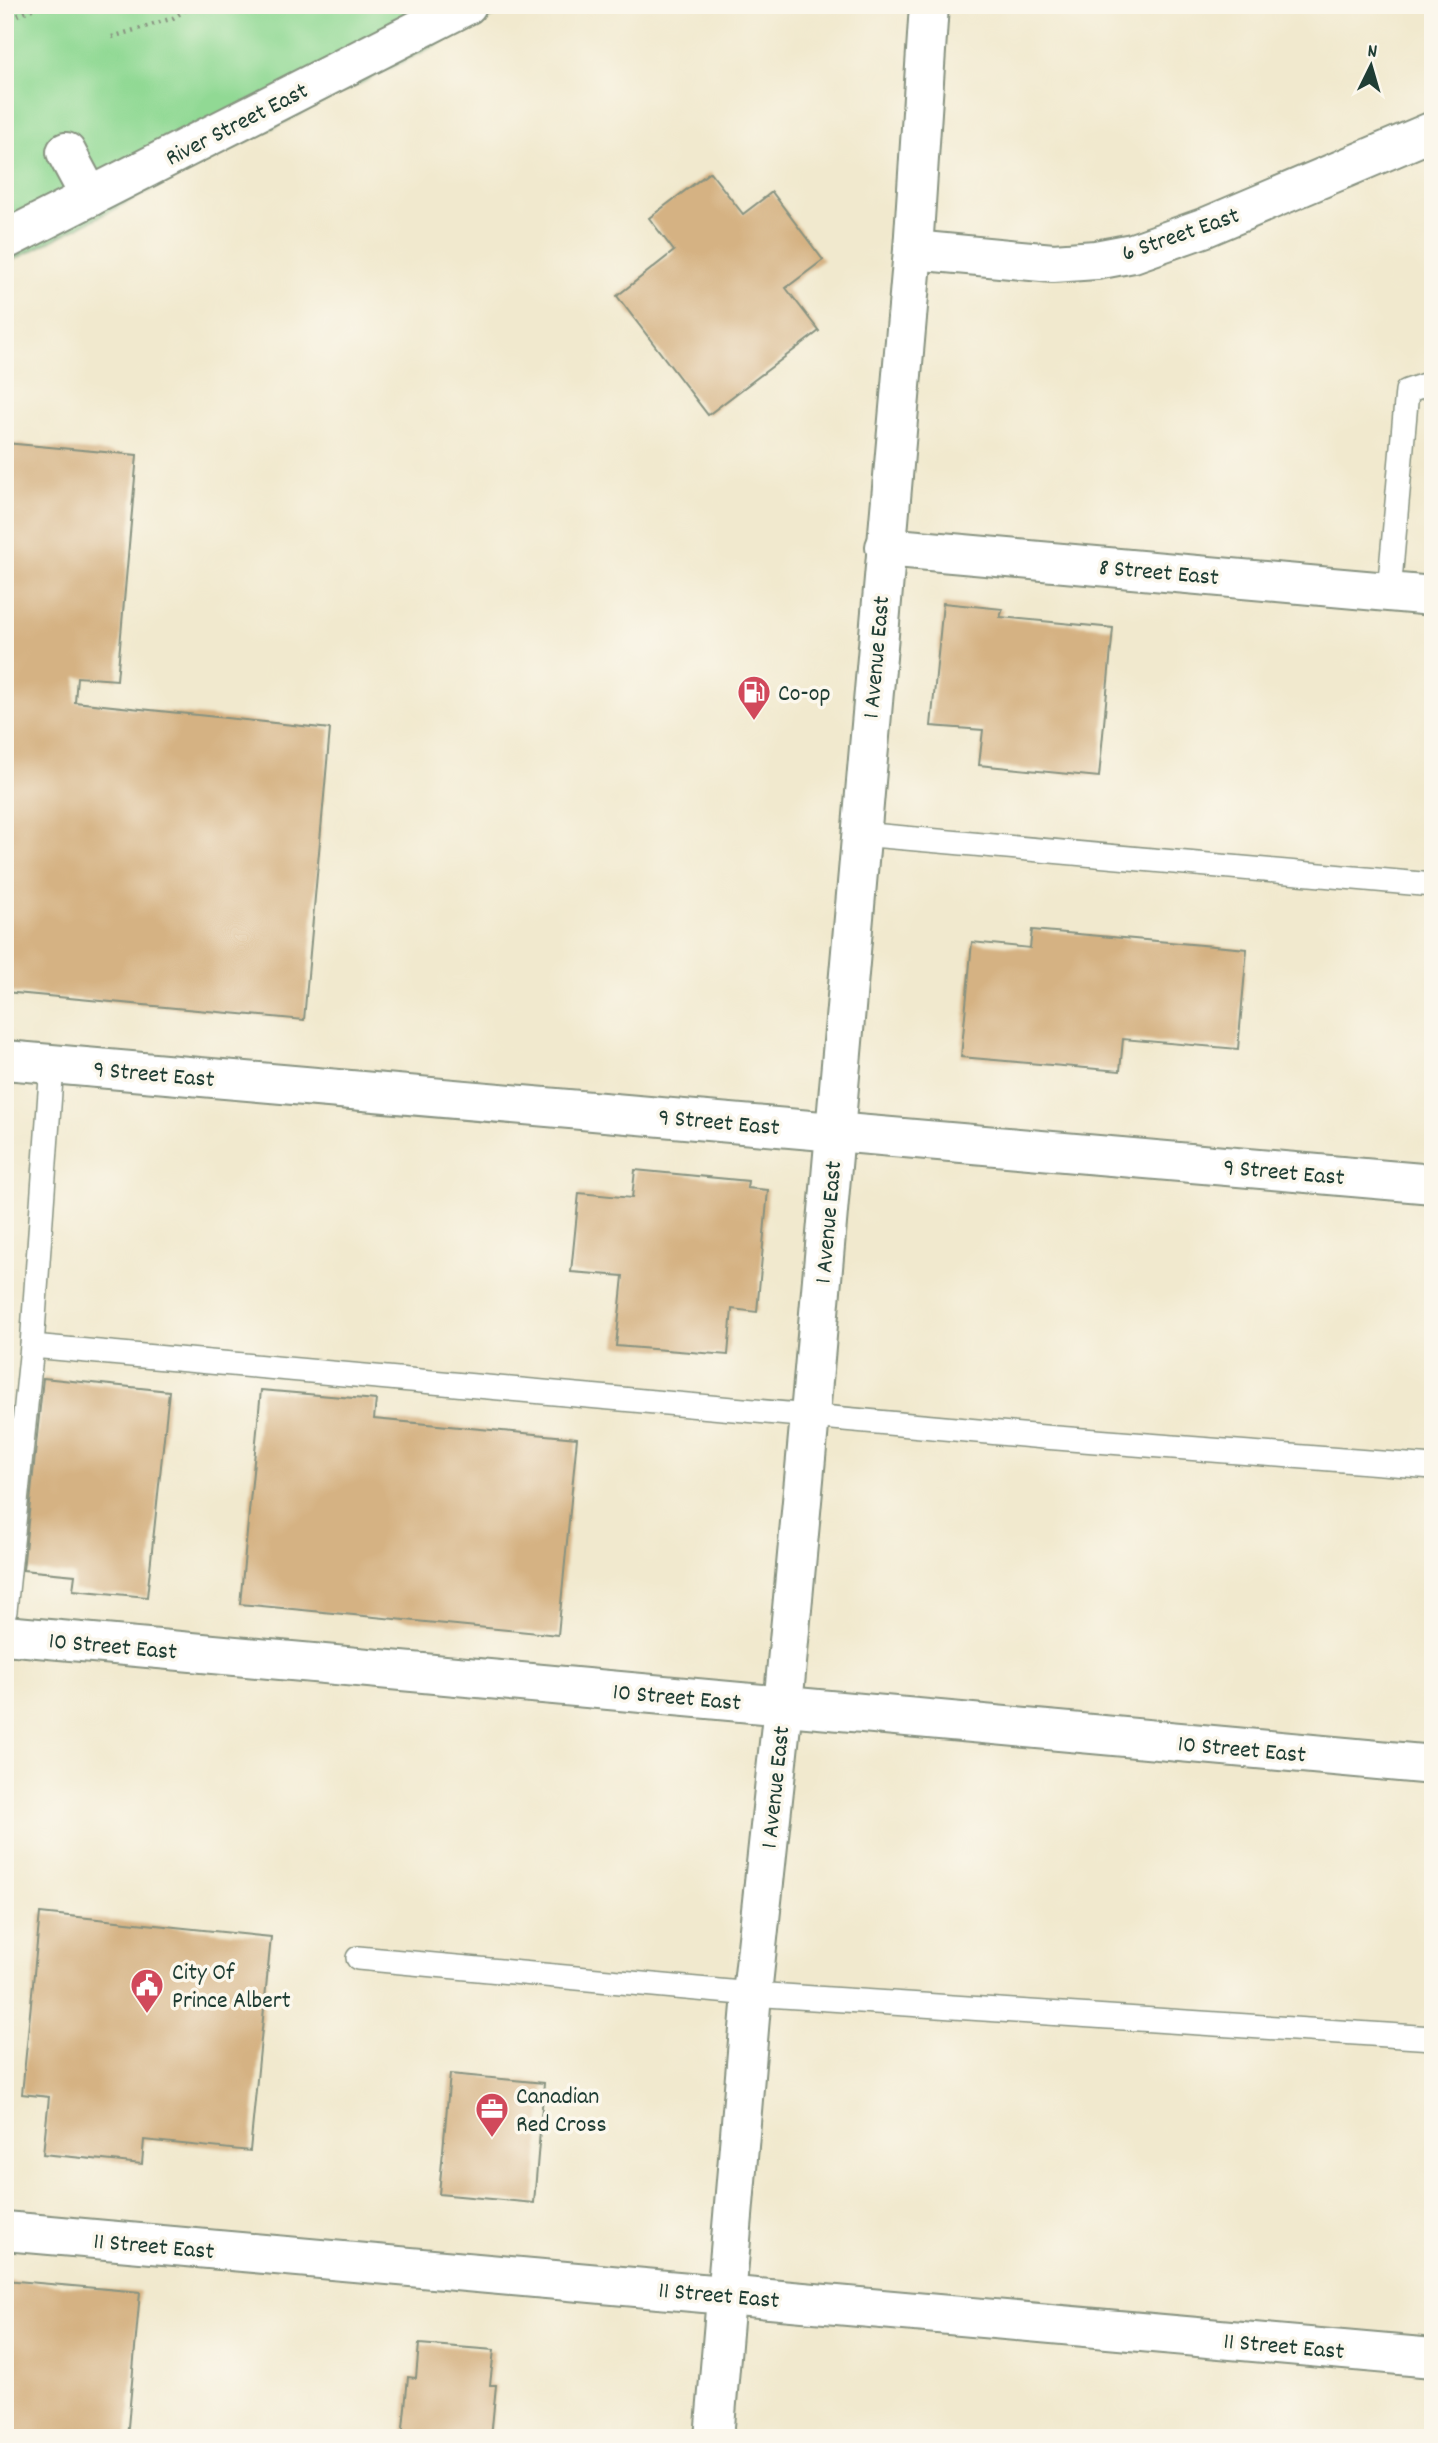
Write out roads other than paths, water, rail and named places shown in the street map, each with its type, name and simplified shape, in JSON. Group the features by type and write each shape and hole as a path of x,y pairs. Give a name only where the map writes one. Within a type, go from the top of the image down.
{"street":[{"name":"River Street East","path":"5,240 467,5"},
{"name":"1 Avenue East","path":"714,2438 752,1994 783,1706 810,1415 913,250 929,5"},
{"name":"6 Street East","path":"913,250 1053,263 1096,260 1133,253 1206,228 1433,131"},
{"path":"66,152 90,197"},
{"name":"8 Street East","path":"885,547 1433,596"},
{"name":"9 Street East","path":"5,1060 1433,1184"},
{"name":"10 Street East","path":"5,1635 1433,1765"},
{"name":"11 Street East","path":"5,2231 1433,2358"}],"lane":[{"path":"1389,592 1408,391 1433,382"},
{"path":"860,834 1433,885"},
{"path":"5,1611 32,1346 52,1064"},
{"path":"32,1346 1044,1437 1433,1467"},
{"path":"358,1958 752,1994 1433,2038"}],"place":[{"name":"Co-op","path":"754,722"},
{"name":"City Of Prince Albert","path":"147,2015"},
{"name":"Canadian Red Cross","path":"492,2139"}]}
